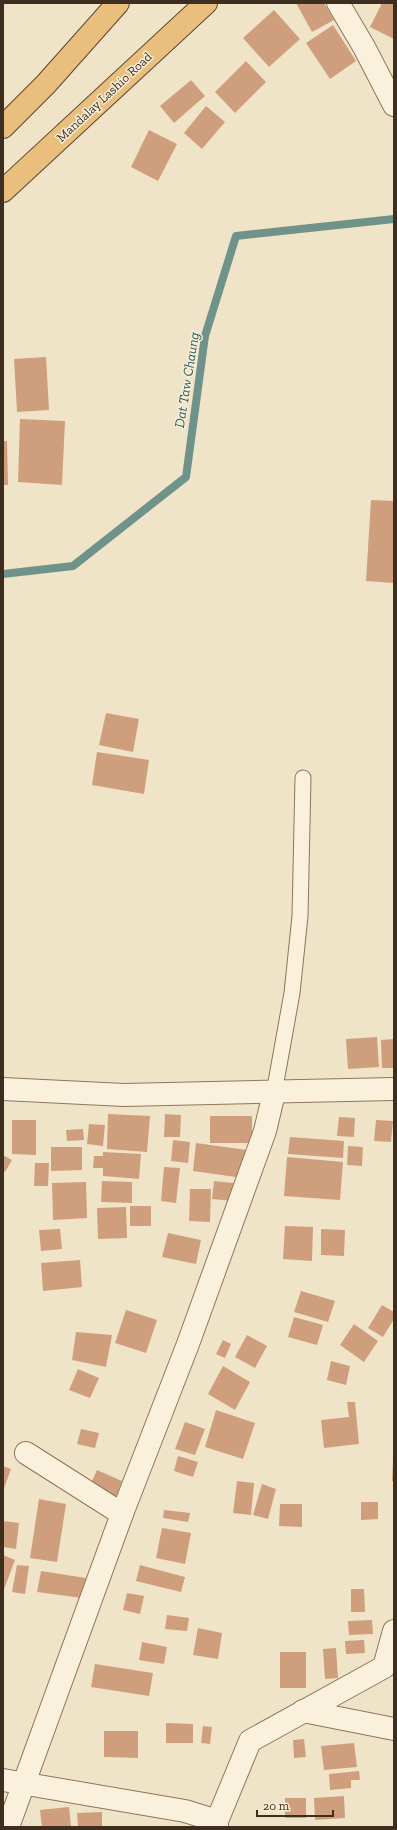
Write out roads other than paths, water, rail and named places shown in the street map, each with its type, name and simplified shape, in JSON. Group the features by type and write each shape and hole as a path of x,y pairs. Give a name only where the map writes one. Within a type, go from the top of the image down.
{"highway":[{"path":"3,127 46,84 118,3"},
{"name":"Mandalay Lashio Road","path":"3,191 206,3"}],"street":[{"path":"338,3 364,47 394,105"},
{"path":"3,1089 124,1095 394,1089"},
{"path":"8,1827 13,1782 122,1514 194,1329 265,1131 274,1092"},
{"path":"26,1453 122,1514"},
{"path":"13,1782 186,1811 217,1824 250,1741 384,1667 394,1631"},
{"path":"303,1711 394,1730"}],"lane":[{"path":"274,1092 292,993 300,916 303,778"}],"waterway":[{"name":"Dat Taw Chaung","path":"3,574 73,566 186,477 205,336 236,236 394,219"}]}
